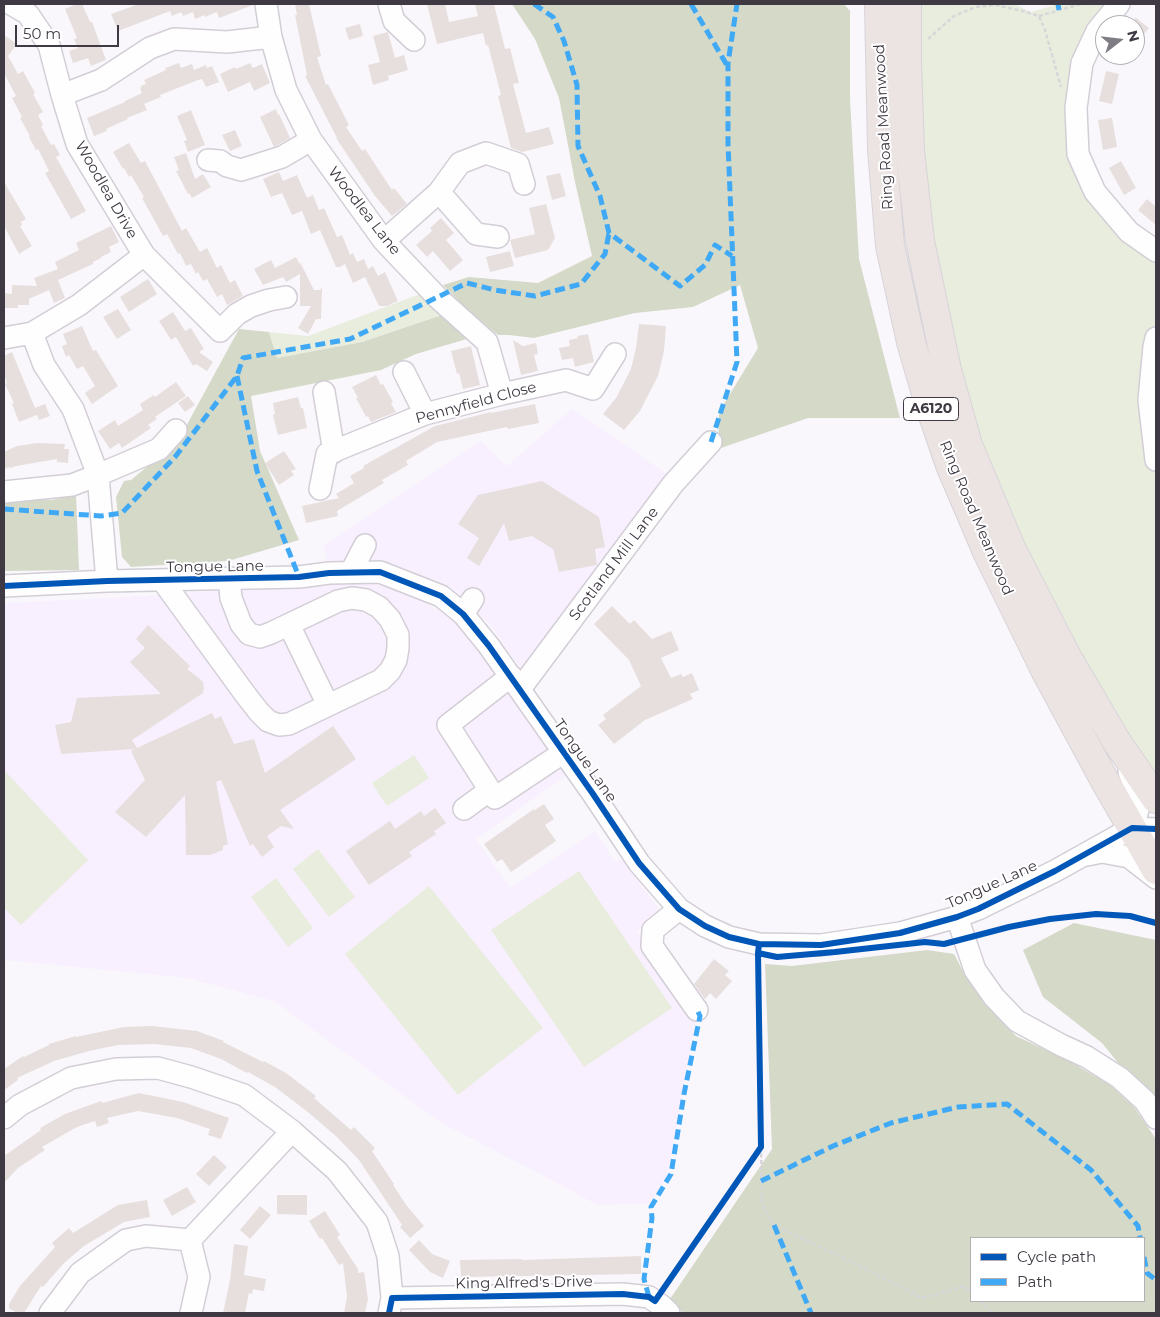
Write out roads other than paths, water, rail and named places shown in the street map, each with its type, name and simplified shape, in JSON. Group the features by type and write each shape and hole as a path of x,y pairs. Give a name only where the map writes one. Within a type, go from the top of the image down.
{"highway":[{"name":"Ring Road Meanwood","path":"879,4 882,150 890,246 911,342 929,404 950,465 993,563 1045,670 1105,781 1144,829"},
{"name":"Ring Road Meanwood","path":"907,4 910,151 920,241 947,370 968,445 1011,548 1066,655 1117,742 1156,799"},
{"name":"A6120","path":"1144,829 1156,870"}],"street":[{"name":"Woodlea Lane","path":"266,4 271,37 286,90 311,140 384,241 438,298 487,342 502,394"},
{"path":"1119,4 1097,31 1082,63 1076,108 1078,154 1095,192 1128,232 1156,251"},
{"name":"Woodlea Drive","path":"26,7 49,45 78,144 144,255 220,331 237,314 251,306 286,297"},
{"path":"390,12 414,40"},
{"path":"62,94 101,80 150,48 174,39 227,42 271,37"},
{"path":"208,160 220,161 227,166 241,170 282,157 311,140"},
{"path":"384,241 439,192 460,163 486,153 518,164 524,184"},
{"path":"439,192 476,234 498,237"},
{"path":"4,338 32,333 79,305 144,255"},
{"path":"32,333 44,364 73,409 98,475 107,582"},
{"path":"1156,338 1149,400 1156,460"},
{"name":"Pennyfield Close","path":"334,452 425,414 502,394 566,380 593,389 615,354"},
{"path":"404,372 425,414"},
{"path":"320,488 327,454 334,452 324,392"},
{"path":"4,492 72,485 159,449 176,430"},
{"name":"Scotland Mill Lane","path":"490,790 448,725 515,682 630,529 711,442"},
{"path":"351,572 365,545"},
{"name":"Tongue Lane","path":"4,586 299,577 329,573 380,572 468,607 489,646 639,863 679,909 705,926 729,937 759,944 821,945 900,933 957,917 987,905 1081,856 1144,829"},
{"path":"162,580 259,712 268,721 280,726 289,724 381,680 390,671 396,660 398,635 390,619 379,607 366,600 352,598 338,601 260,637 249,634 241,624 231,598 229,579"},
{"path":"289,625 328,705"},
{"name":"Ring Road Meanwood","path":"1117,742 1140,800 1136,818 1144,829"},
{"path":"464,809 490,790 496,798 564,752"},
{"name":"Tongue Lane","path":"1081,856 1102,852 1129,857 1156,878"},
{"path":"679,909 653,930 652,946 697,1010"},
{"path":"957,917 975,970 994,997 1017,1021 1087,1057 1120,1078 1144,1101 1156,1118"},
{"path":"4,1118 20,1105 71,1078 116,1068 158,1068 244,1095 292,1131 337,1171 377,1222 388,1256 391,1306"},
{"path":"190,1240 292,1131"},
{"path":"50,1313 80,1273 126,1240 146,1236 190,1240"},
{"path":"190,1240 198,1277 191,1313"},
{"name":"King Alfred's Drive","path":"391,1306 623,1294 649,1297 669,1313"}]}
